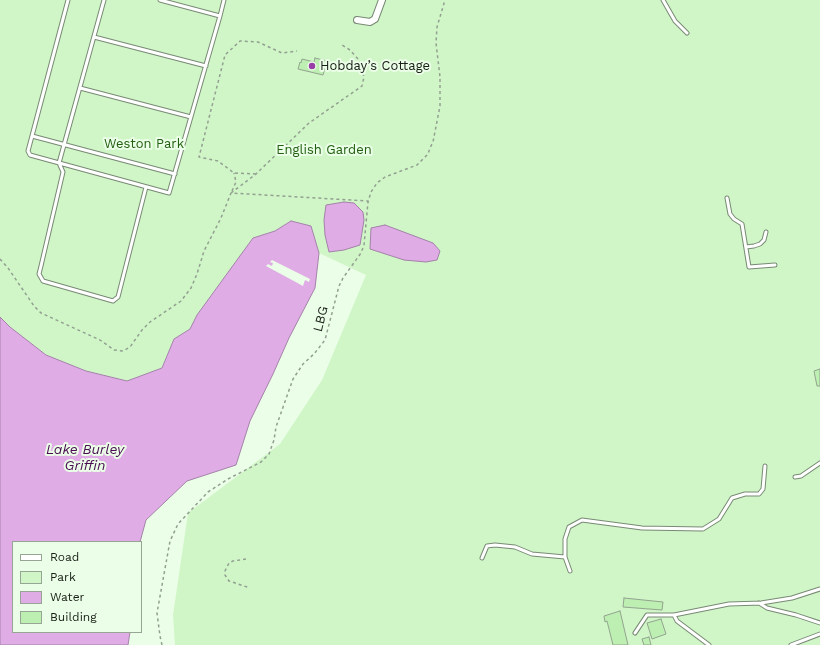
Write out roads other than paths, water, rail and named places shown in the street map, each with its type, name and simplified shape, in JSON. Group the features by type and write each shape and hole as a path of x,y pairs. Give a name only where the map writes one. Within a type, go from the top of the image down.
{"street":[{"path":"356,20 370,22 376,19 382,0"}],"lane":[{"path":"68,0 28,151 30,155 169,193 224,0"},
{"path":"104,0 59,163 63,172 40,274 44,281 113,301 118,297 146,187"},
{"path":"160,0 220,16"},
{"path":"663,0 675,21 687,33"},
{"path":"94,37 206,66"},
{"path":"80,88 191,117"},
{"path":"32,136 175,174"},
{"path":"727,198 730,214 734,219 742,224 749,267 775,265"},
{"path":"746,247 760,244 764,240 766,232"},
{"path":"795,477 801,476 820,463"},
{"path":"570,571 565,557 565,539 569,527 582,520 642,528 703,529 719,519 732,498 745,494 759,494 763,489 765,466"},
{"path":"482,558 487,546 495,545 515,547 532,554 565,557"},
{"path":"636,633 647,615 674,615 729,604 759,603 792,598 820,589"},
{"path":"759,603 767,608 820,623"},
{"path":"674,615 677,621 708,645"},
{"path":"791,645 820,634"}],"water":[{"path":"344,202 354,203 363,212 364,220 360,245 344,250 329,252 325,235 324,220 326,205"},
{"name":"Lake Burley Griffin","path":"291,221 311,226 319,253 315,288 289,338 250,421 236,465 187,481 146,520 140,541 12,541 12,633 130,633 128,645 0,645 0,317 10,327 46,355 86,371 127,381 162,368 174,339 190,329 197,315 253,238 275,231"},
{"path":"385,225 433,243 440,251 437,260 426,262 404,260 370,249 371,228"}],"place":[{"name":"Hobday’s Cottage","path":"312,66"}],"park label":[{"name":"Weston Park","path":"144,144"},
{"name":"English Garden","path":"324,150"}]}
